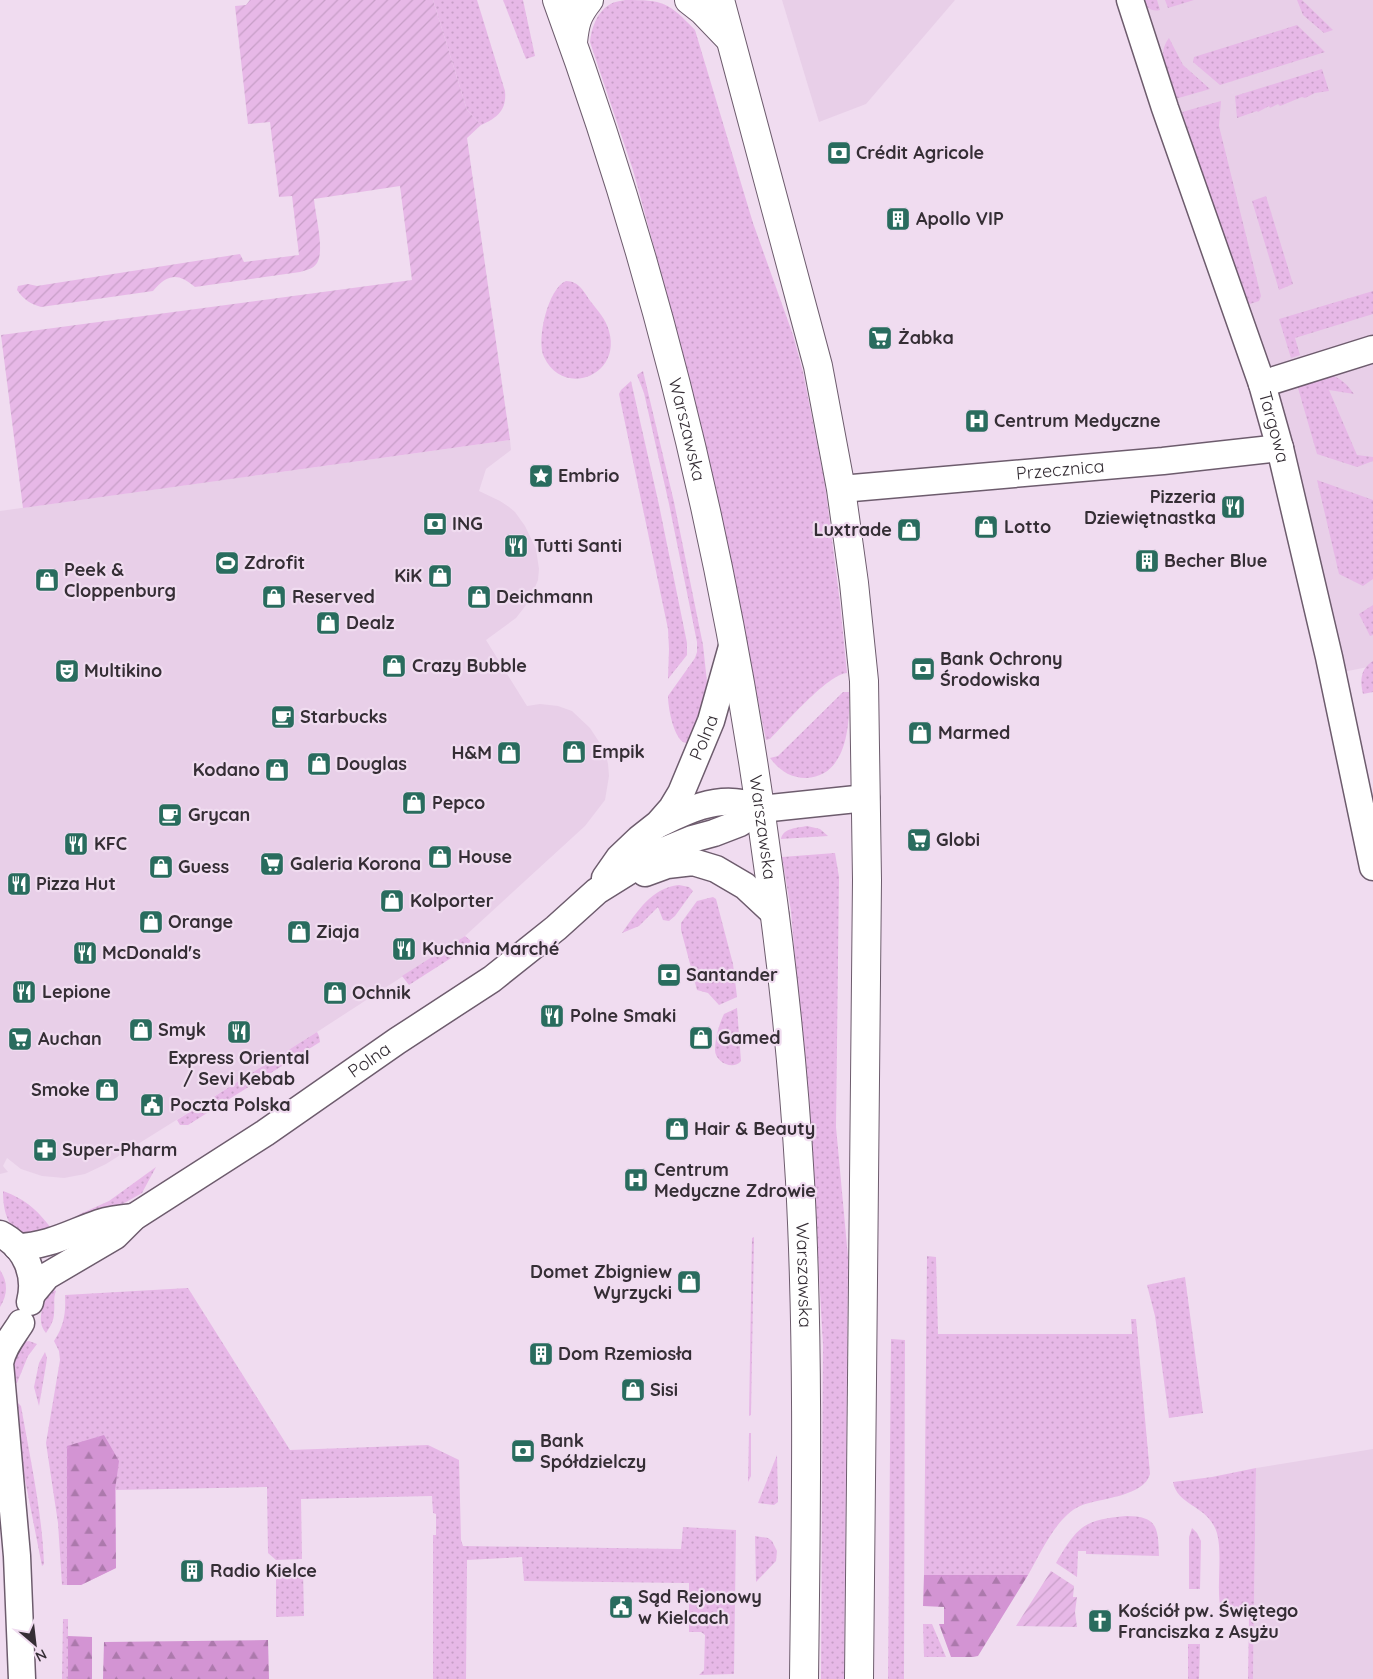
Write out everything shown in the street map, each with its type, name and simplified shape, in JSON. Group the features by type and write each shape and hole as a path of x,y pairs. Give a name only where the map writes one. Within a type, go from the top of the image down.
{"main road":[{"name":"Warszawska","path":"557,0 612,156 666,345 701,489 733,643 761,809 790,1047 800,1190 807,1372 804,1679"},
{"path":"573,42 574,26 578,14 589,0"},
{"path":"689,0 703,10 730,40"},
{"path":"720,0 818,366 841,489 854,584 864,681 867,880 859,1679"}],"street":[{"name":"Targowa","path":"1130,0 1165,108 1262,384 1280,448 1329,658 1373,867"},
{"path":"1262,384 1373,348"},
{"name":"Przecznica","path":"841,489 1280,448"},
{"name":"Polna","path":"597,891 619,858 658,824 672,808 681,793 711,722 733,643"},
{"name":"Polna","path":"658,824 710,804 736,802 761,809 866,798"},
{"name":"Polna","path":"32,1294 47,1276 115,1236 134,1217 265,1133 397,1041 492,979 562,923 597,891 664,850 740,823 761,809"},
{"name":"Polna","path":"597,891 667,865 693,862 716,869 732,877 775,914"},
{"name":"Polna","path":"8,1240 45,1244 100,1223 118,1218 134,1217"},
{"path":"8,1240 22,1253 32,1276 32,1294 29,1309 7,1344 0,1363 17,1556 22,1679"},
{"path":"0,1340 14,1331 21,1323"}],"shaded area":[{"path":"250,0 433,0 467,110 481,125 467,138 510,440 23,508 1,335 412,280 400,186 314,199 320,241 319,257 314,267 300,272 195,287 183,279 173,277 163,281 153,291 41,307 28,301 17,290 18,286 28,284 37,286 240,254 244,262 299,255 292,196 279,197 270,122 248,124 235,6 246,5"},
{"path":"433,0 477,0 505,91 503,108 496,116 481,125 467,110"},
{"path":"503,0 523,0 535,56 526,59"},
{"path":"625,0 664,4 695,30 753,223 793,335 803,372 825,484 847,673 818,690 770,739 766,740 711,469 675,324 633,170 590,42 593,26 601,12 611,4"},
{"path":"782,0 955,0 866,104 819,122"},
{"path":"1142,0 1373,0 1373,666 1338,673"},
{"path":"1143,0 1157,0 1160,10 1150,9"},
{"path":"1165,0 1194,0 1168,8"},
{"path":"1297,0 1302,0 1333,30 1324,33 1303,15"},
{"path":"1297,25 1325,52 1220,85 1193,62 1194,57"},
{"path":"1169,38 1183,65 1210,89 1175,99 1163,60 1163,52"},
{"path":"1322,69 1329,91 1315,93 1280,106 1278,104 1270,108 1269,106 1258,112 1237,118 1235,96"},
{"path":"1221,101 1219,126 1261,296 1259,301 1250,304 1245,300 1182,112"},
{"path":"1266,196 1293,284 1279,290 1252,201"},
{"path":"566,281 571,281 581,288 601,315 609,331 611,347 607,360 599,370 588,376 576,379 564,377 553,370 544,357 542,349 545,315 554,293"},
{"path":"1373,291 1373,314 1295,338 1300,355 1291,358 1279,319"},
{"path":"643,371 674,502 703,645 707,682 706,698 691,745 683,742 676,733 670,714 668,696 695,658 697,642 669,504 644,393 637,375"},
{"path":"1327,374 1343,381 1354,394 1329,390 1357,455 1373,457 1373,461 1357,467 1317,454 1296,381"},
{"path":"631,381 687,643 687,655 668,679 668,629 619,394"},
{"name":"Galeria Korona","path":"510,440 511,450 486,469 479,491 509,507 525,526 536,549 539,569 538,580 530,600 516,618 486,640 527,706 540,704 558,706 572,711 590,728 605,751 608,764 609,776 605,800 585,826 465,936 317,1032 106,1164 85,1174 64,1178 42,1176 21,1169 7,1158 3,1166 8,1172 0,1174 0,511"},
{"path":"1317,480 1373,500 1373,579 1363,586 1339,574"},
{"path":"1373,605 1373,635 1370,636 1359,614"},
{"path":"1373,661 1373,692 1363,694 1361,684 1363,672"},
{"path":"843,692 849,692 847,732 844,746 831,768 820,775 806,778 795,777 781,770 770,758 778,756"},
{"path":"807,826 820,829 828,836 781,839 782,835 787,831"},
{"path":"835,853 839,877 836,1127 848,1257 844,1679 821,1679 823,1345 807,1100 791,911 782,857"},
{"path":"679,885 689,887 693,891 675,916 669,921 663,920 658,907 639,926 622,933 639,909 653,896 669,887"},
{"path":"713,897 716,899 733,964 737,997 719,1005 708,993 697,990 681,930 681,923 697,901"},
{"path":"465,936 471,941 462,951 409,985 402,976"},
{"path":"737,1008 741,1061 738,1064 729,1065 718,1058 715,1050 716,1041 724,1014"},
{"path":"317,1032 320,1042 188,1125 180,1125 177,1120"},
{"path":"156,1167 142,1193 119,1206 72,1220 80,1214 109,1201"},
{"path":"3,1191 19,1198 32,1207 54,1232 26,1235 14,1228 5,1211"},
{"path":"754,1237 751,1415 749,1416 752,1238"},
{"path":"927,1256 936,1257 938,1334 1132,1334 1131,1319 1136,1319 1150,1474 1146,1482 1139,1488 1120,1496 1088,1503 1071,1511 1056,1527 1028,1575 924,1575"},
{"path":"0,1270 6,1288 0,1307"},
{"path":"1185,1277 1203,1413 1169,1418 1155,1316 1147,1285"},
{"path":"188,1288 290,1450 428,1445 459,1460 461,1540 463,1546 681,1549 683,1527 736,1530 734,1674 699,1675 704,1670 705,1635 701,1632 689,1632 689,1583 524,1581 522,1557 467,1560 466,1679 433,1679 433,1535 436,1535 436,1514 433,1513 432,1496 301,1499 302,1559 276,1560 268,1553 267,1487 116,1490 116,1568 81,1585 62,1585 58,1523 46,1443 60,1360 59,1351 54,1341 64,1319 65,1295"},
{"path":"52,1289 56,1291 54,1316 52,1324 46,1333 41,1317 46,1299"},
{"path":"891,1339 905,1340 904,1679 888,1679"},
{"path":"29,1341 37,1344 28,1356 17,1383 8,1383 7,1369 24,1342"},
{"path":"45,1352 47,1358 39,1406 34,1387 39,1363"},
{"path":"16,1401 21,1406 35,1485 43,1544 44,1564 42,1566 17,1439"},
{"path":"749,1433 751,1433 751,1476 748,1482"},
{"path":"1373,1449 1373,1679 1253,1679 1256,1468"},
{"path":"777,1455 778,1502 774,1505 758,1503"},
{"path":"1256,1468 1253,1679 1248,1679 1249,1617 1228,1616 1221,1610 1219,1601 1219,1544 1214,1526 1204,1513 1180,1495 1175,1489 1173,1482 1212,1477"},
{"path":"1126,1516 1145,1518 1154,1525 1157,1531 1159,1556 1086,1554 1086,1551 1078,1551 1077,1577 1056,1563 1076,1533 1083,1527 1100,1520"},
{"path":"1192,1528 1201,1541 1200,1589 1189,1589 1189,1537"},
{"path":"755,1536 768,1538 772,1541 777,1551 776,1561 756,1582"},
{"path":"276,1570 303,1570 304,1616 276,1617"},
{"path":"1051,1571 1074,1586 1073,1597 1077,1597 1075,1612 1077,1627 1016,1626"},
{"path":"63,1619 68,1619 68,1679 62,1679"},
{"path":"923,1624 932,1624 946,1657 924,1657"},
{"path":"1188,1644 1200,1644 1199,1679 1188,1679"}],"green space":[{"path":"104,1435 119,1461 115,1490 116,1568 81,1585 67,1585 67,1446"},
{"path":"924,1575 1028,1575 978,1656 951,1657 939,1624 944,1624 944,1607 923,1606"},
{"path":"68,1636 92,1637 92,1679 68,1679"},
{"path":"268,1640 269,1679 103,1679 104,1642"}],"place":[{"name":"Crédit Agricole","path":"839,153"},
{"name":"Apollo VIP","path":"898,219"},
{"name":"Żabka","path":"880,338"},
{"name":"Centrum Medyczne","path":"977,421"},
{"name":"Embrio","path":"541,476"},
{"name":"Pizzeria Dziewiętnastka","path":"1233,507"},
{"name":"ING","path":"435,524"},
{"name":"Lotto","path":"986,527"},
{"name":"Luxtrade","path":"909,530"},
{"name":"Tutti Santi","path":"516,546"},
{"name":"Becher Blue","path":"1147,561"},
{"name":"Zdrofit","path":"227,563"},
{"name":"KiK","path":"440,576"},
{"name":"Peek & Cloppenburg","path":"47,580"},
{"name":"Reserved","path":"274,597"},
{"name":"Deichmann","path":"479,597"},
{"name":"Dealz","path":"328,623"},
{"name":"Crazy Bubble","path":"394,666"},
{"name":"Bank Ochrony Środowiska","path":"923,669"},
{"name":"Multikino","path":"67,671"},
{"name":"Starbucks","path":"283,717"},
{"name":"Marmed","path":"920,733"},
{"name":"Empik","path":"574,752"},
{"name":"H&M","path":"509,753"},
{"name":"Douglas","path":"319,764"},
{"name":"Kodano","path":"277,770"},
{"name":"Pepco","path":"414,803"},
{"name":"Grycan","path":"170,815"},
{"name":"Globi","path":"919,840"},
{"name":"KFC","path":"76,844"},
{"name":"House","path":"440,857"},
{"name":"Galeria Korona","path":"272,864"},
{"name":"Guess","path":"161,867"},
{"name":"Pizza Hut","path":"19,884"},
{"name":"Kolporter","path":"392,901"},
{"name":"Orange","path":"151,922"},
{"name":"Ziaja","path":"299,932"},
{"name":"Kuchnia Marché","path":"404,949"},
{"name":"McDonald's","path":"85,953"},
{"name":"Santander","path":"669,975"},
{"name":"Lepione","path":"24,992"},
{"name":"Ochnik","path":"335,993"},
{"name":"Polne Smaki","path":"552,1016"},
{"name":"Smyk","path":"141,1030"},
{"name":"Express Oriental / Sevi Kebab","path":"239,1032"},
{"name":"Gamed","path":"701,1038"},
{"name":"Auchan","path":"20,1039"},
{"name":"Smoke","path":"107,1090"},
{"name":"Poczta Polska","path":"152,1105"},
{"name":"Hair & Beauty","path":"677,1129"},
{"name":"Super-Pharm","path":"45,1150"},
{"name":"Centrum Medyczne Zdrowie","path":"636,1180"},
{"name":"Domet Zbigniew Wyrzycki","path":"689,1282"},
{"name":"Dom Rzemiosła","path":"541,1354"},
{"name":"Sisi","path":"633,1390"},
{"name":"Bank Spółdzielczy","path":"523,1451"},
{"name":"Radio Kielce","path":"192,1571"},
{"name":"Sąd Rejonowy w Kielcach","path":"621,1607"},
{"name":"Kościół pw. Świętego Franciszka z Asyżu","path":"1100,1621"}]}
